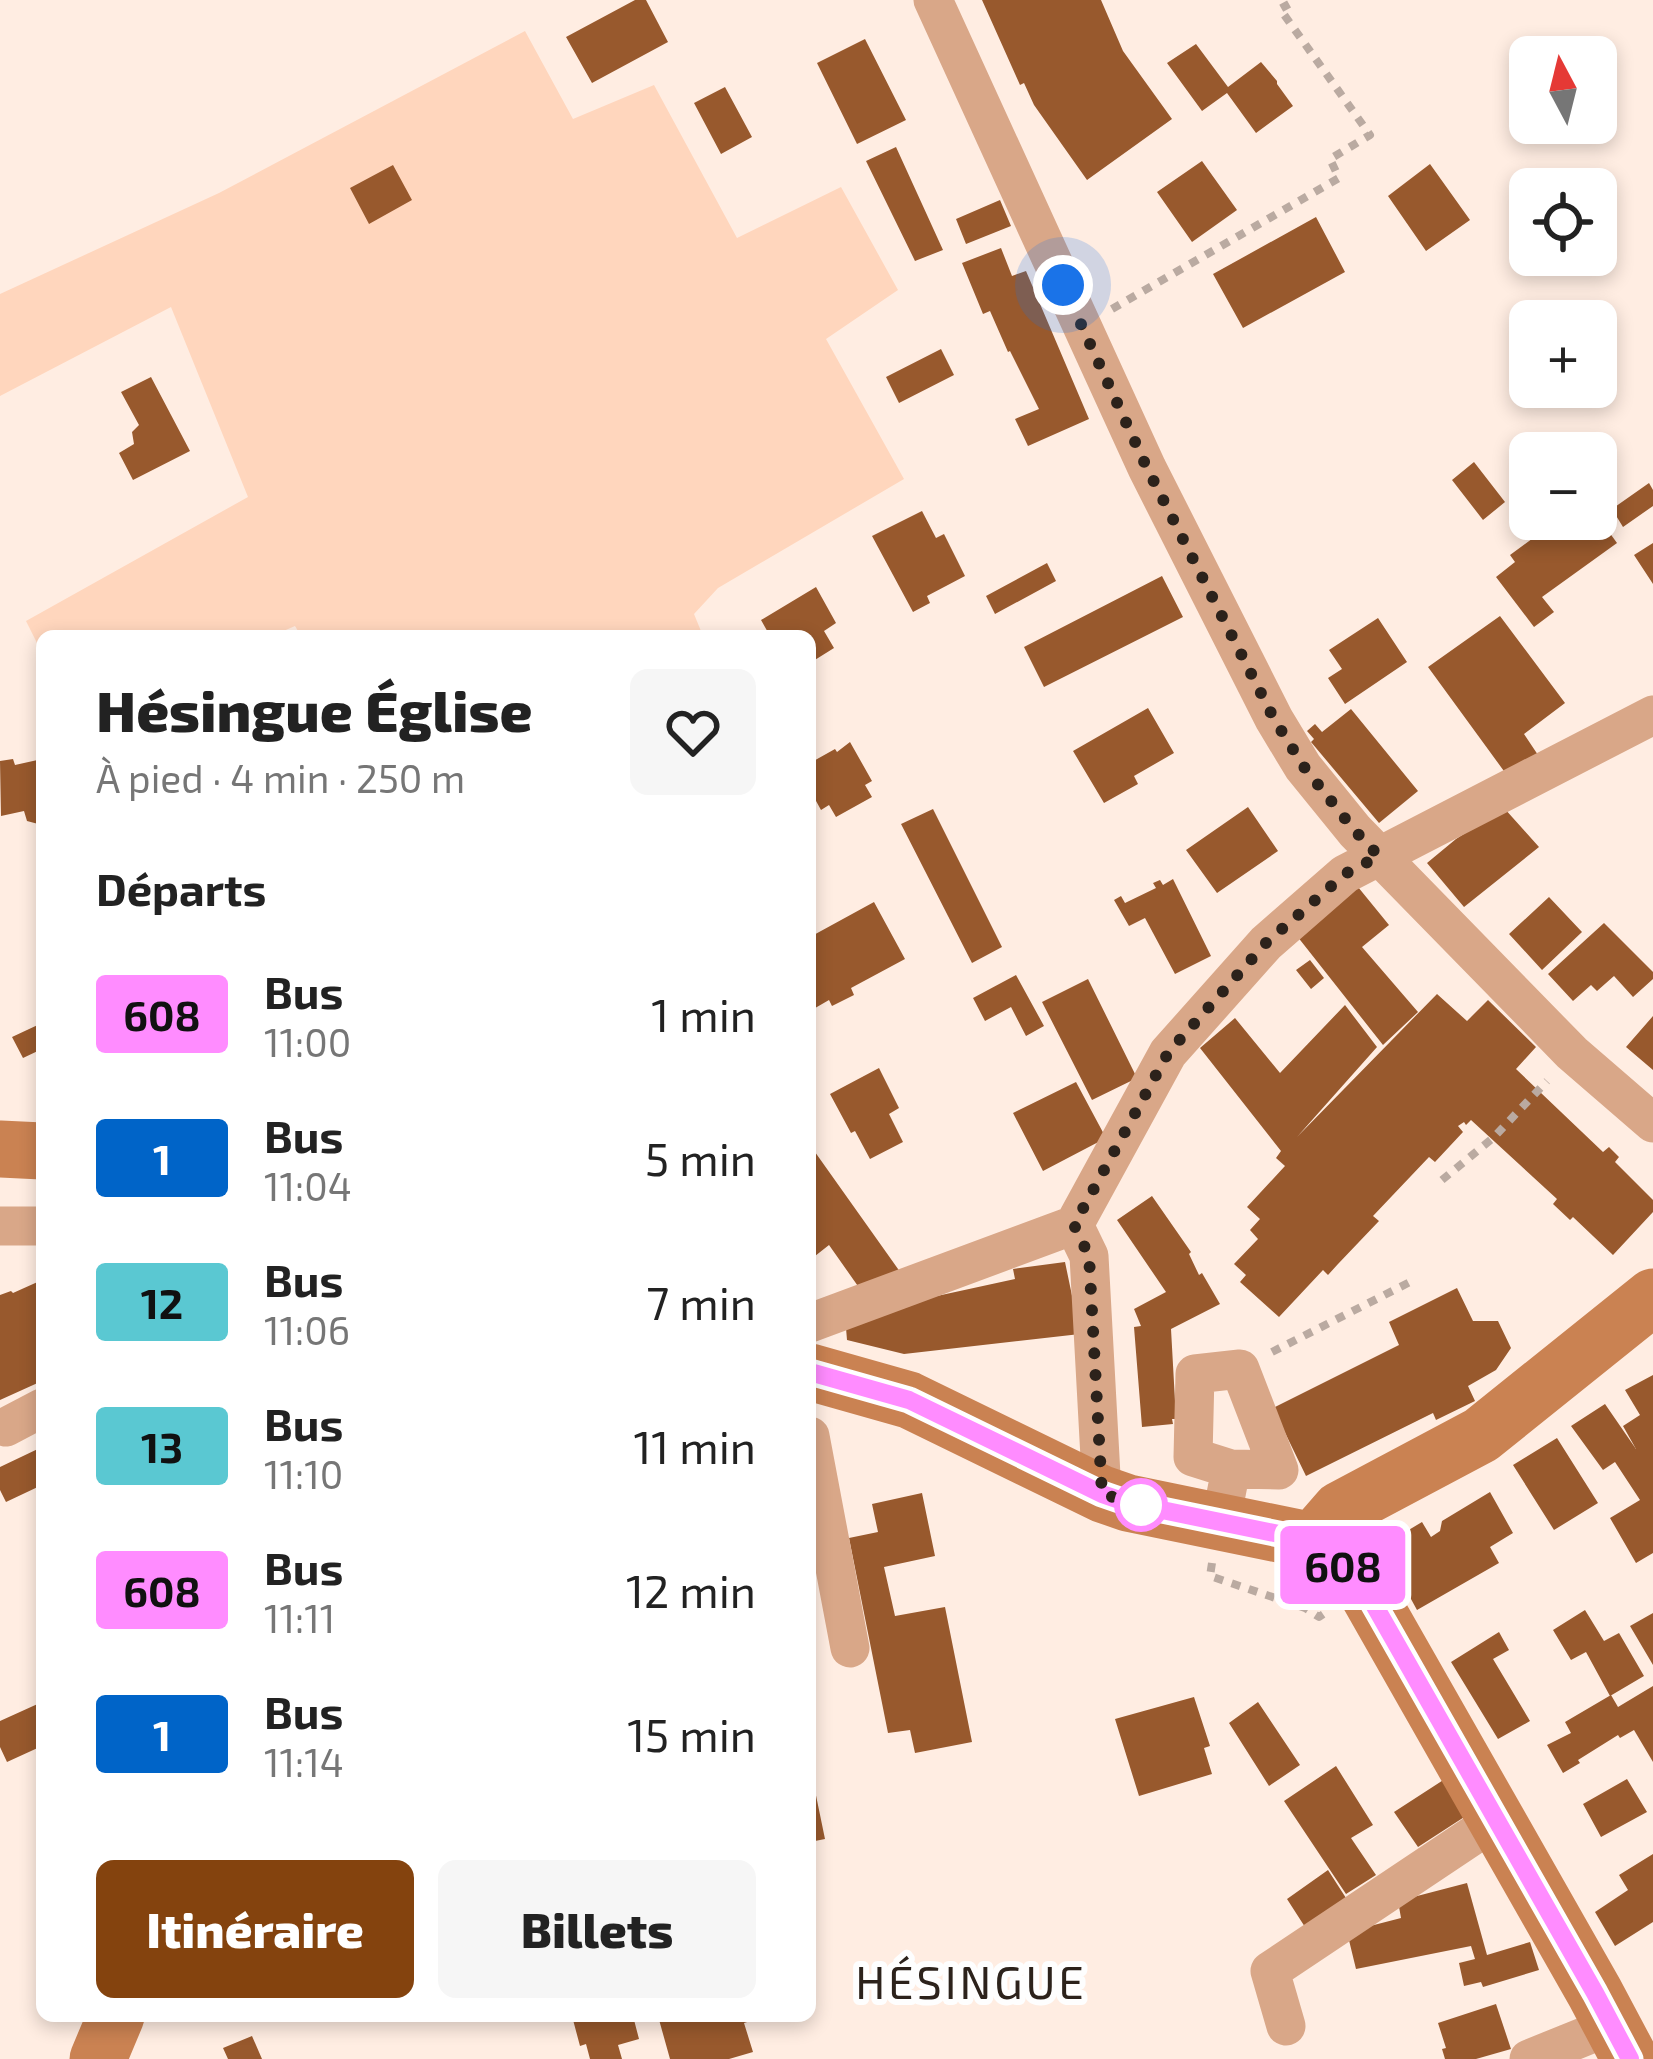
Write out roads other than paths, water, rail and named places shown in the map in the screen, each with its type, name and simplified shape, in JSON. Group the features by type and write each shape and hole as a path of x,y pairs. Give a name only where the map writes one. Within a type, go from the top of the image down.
{"main road":[{"path":"1313,1541 1340,1510 1481,1435 1653,1297"},
{"path":"816,1374 909,1400 1128,1503 1226,1494 1313,1541 1339,1561 1364,1587 1621,2042"},
{"path":"98,2059 113,2022"}],"street":[{"path":"933,0 1147,468 1274,719 1304,767 1355,831 1572,1053 1653,1123"},
{"path":"816,1320 1074,1225 1168,1053 1266,943 1345,874 1653,715"},
{"path":"1074,1225 1089,1256 1102,1494"},
{"path":"0,1226 36,1226"},
{"path":"1240,1369 1279,1470 1226,1494 1193,1457 1195,1374 1240,1369"},
{"path":"6,1427 36,1411"},
{"path":"816,1468 850,1648"},
{"path":"1286,2026 1270,1971 1496,1820"},
{"path":"1529,2059 1621,2042"}],"district":[{"name":"HÉSINGUE","path":"971,1983"}]}
